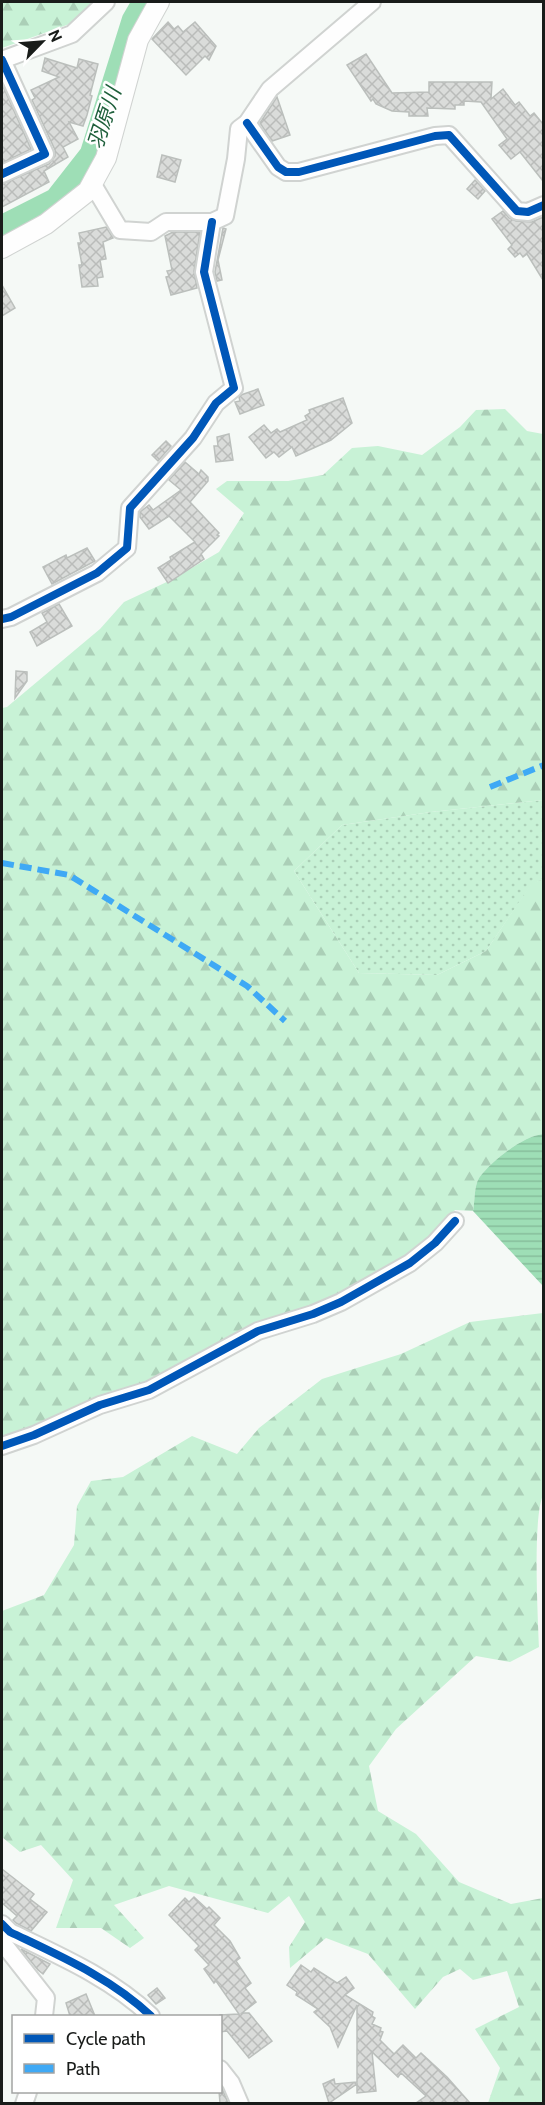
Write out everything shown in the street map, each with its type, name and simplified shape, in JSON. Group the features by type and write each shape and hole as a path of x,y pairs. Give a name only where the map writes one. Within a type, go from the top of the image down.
{"main road":[{"path":"2,248 46,224 88,191 106,158 138,40 159,2"}],"street":[{"path":"2,174 45,154 2,60 72,34 106,2"},
{"path":"93,183 120,230 151,232 166,222 212,222 225,216 236,159 239,129 247,123 270,89 372,2"},
{"path":"247,123 278,167 286,172 299,172 435,136 449,135 517,211 528,212 543,205"},
{"path":"5,618 97,573 127,548 130,508 193,438 216,403 234,388 204,272 212,222"},
{"path":"2,1446 34,1435 100,1405 149,1390 258,1331 313,1314 341,1302 411,1263 435,1243 455,1221"},
{"path":"2,1924 10,1932 84,1968 133,2000 150,2015"},
{"path":"2,1942 46,1998 44,2015"},
{"path":"222,2072 231,2083 240,2103"}],"green space":[{"path":"2,2 96,2 78,21 2,48"},
{"path":"505,409 527,431 543,434 543,800 431,812 342,825 294,871 359,973 437,975 486,951 531,884 543,879 543,1134 517,1144 484,1171 476,1185 473,1211 455,1210 421,1245 382,1273 338,1299 161,1380 2,1443 2,708 7,707 100,629 124,602 171,580 219,552 244,513 216,489 227,481 288,481 323,475 352,448 378,446 422,455 460,427 476,410"},
{"path":"543,800 543,879 531,885 486,951 437,975 359,973 294,871 342,825 431,812"},
{"path":"543,1313 544,1493 540,1504 537,1543 539,1647 510,1662 476,1656 396,1729 369,1766 378,1811 416,1834 459,1882 511,1904 543,1898 543,2103 488,2103 500,2068 475,2029 519,2007 507,1971 473,1980 460,1969 443,1977 415,2009 368,1954 326,1938 290,1968 289,1947 305,1922 289,1896 268,1913 169,1886 114,1905 144,1938 130,1948 101,1928 56,1928 73,1880 41,1845 20,1852 2,1837 2,1611 44,1595 74,1545 77,1506 91,1481 123,1477 192,1436 237,1454 259,1428 322,1379 401,1354 470,1322"}],"shaded area":[{"path":"544,1134 543,1286 473,1211 476,1185 484,1171 517,1144"}],"building":[{"path":"168,22 174,29 178,26 183,32 195,22 216,46 209,60 205,56 186,75 152,39"},
{"path":"366,54 392,93 429,92 429,82 492,82 491,99 503,89 515,105 519,102 530,116 534,113 543,124 543,181 520,152 511,159 499,145 507,139 481,102 464,101 464,105 455,105 455,109 427,108 428,116 409,116 409,112 392,111 376,104 373,99 371,101 347,65"},
{"path":"45,58 77,68 79,59 98,64 87,115 83,126 69,122 78,139 63,147 68,157 44,171 49,182 2,207 2,184 49,164 55,156 55,150 32,100 35,98 31,90 59,77 42,71"},
{"path":"2,84 31,149 2,163"},
{"path":"277,97 290,135 272,141 260,123"},
{"path":"162,155 181,160 175,182 157,177"},
{"path":"475,180 485,191 478,199 467,189"},
{"path":"503,211 509,218 516,221 532,222 543,217 543,280 527,254 523,257 520,253 515,257 508,249 512,245 492,219"},
{"path":"106,227 113,238 103,242 106,259 100,260 103,277 97,278 98,286 82,287 79,233"},
{"path":"223,228 226,229 218,260 222,280 217,281 215,272"},
{"path":"173,232 200,232 194,271 197,288 171,295 166,277 169,276 167,271 172,270 165,236"},
{"path":"2,285 15,308 2,316"},
{"path":"258,389 264,405 240,414 235,402 240,401 241,395"},
{"path":"343,398 352,423 331,440 296,456 292,447 279,457 274,452 266,458 249,437 264,425 271,433 277,429 280,432 307,420 305,416 310,413 309,410"},
{"path":"229,434 233,460 216,462 214,446 218,446 217,437"},
{"path":"166,441 171,446 158,461 152,455"},
{"path":"185,462 199,474 201,470 208,477 208,481 190,502 219,533 217,535 219,536 201,554 204,559 168,583 158,568 171,560 170,557 195,542 169,516 149,529 140,517 140,512 149,505 153,510 181,490 169,480"},
{"path":"87,548 95,561 52,584 43,567 66,555 67,558"},
{"path":"59,604 72,626 37,646 30,632 47,622 42,613"},
{"path":"16,671 27,672 27,681 15,698"},
{"path":"2,1869 34,1894 30,1899 47,1912 31,1931 16,1923 13,1920 17,1916 2,1903"},
{"path":"194,1897 220,1918 214,1925 230,1941 240,1958 236,1961 251,1983 245,1988 256,2002 242,2013 249,2013 272,2041 249,2058 227,2031 222,2032 222,2015 220,2015 239,2014 216,1981 214,1983 204,1969 209,1965 195,1950 199,1946 169,1915 185,1898 189,1902"},
{"path":"21,1949 50,1964 43,1974 38,1970"},
{"path":"301,1965 311,1972 314,1968 337,1983 346,1977 354,1988 345,1995 373,2012 372,2016 375,2018 372,2024 381,2028 380,2031 383,2032 380,2040 394,2054 403,2045 416,2058 421,2053 470,2103 416,2103 426,2096 401,2073 398,2077 372,2052 376,2091 357,2093 357,2084 329,2103 323,2084 334,2079 335,2084 357,2082 357,2005 338,2047 330,2027 314,2012 318,2009 296,1995 297,1992 287,1985"},
{"path":"157,1988 165,1998 156,2004 148,1995"},
{"path":"86,1994 95,2015 70,2015 66,2003"},
{"path":"222,2088 228,2103 220,2103 219,2093 222,2093"}],"waterway":[{"name":"羽原川","path":"2,229 57,201 93,155 135,21 146,2"}],"marked path":[{"path":"490,787 544,765"},
{"path":"2,863 69,875 247,986 285,1021"}],"cycle path":[{"path":"2,60 45,154 2,174"},
{"path":"247,123 278,167 286,172 299,172 435,136 449,135 517,211 528,212 544,205"},
{"path":"2,619 11,617 97,573 127,548 130,508 193,438 216,403 234,388 204,272 212,222"},
{"path":"2,1446 34,1435 100,1405 149,1390 258,1331 313,1314 341,1302 410,1263 435,1243 455,1221"},
{"path":"2,1924 10,1932 102,1979 136,2002 150,2015"}]}
